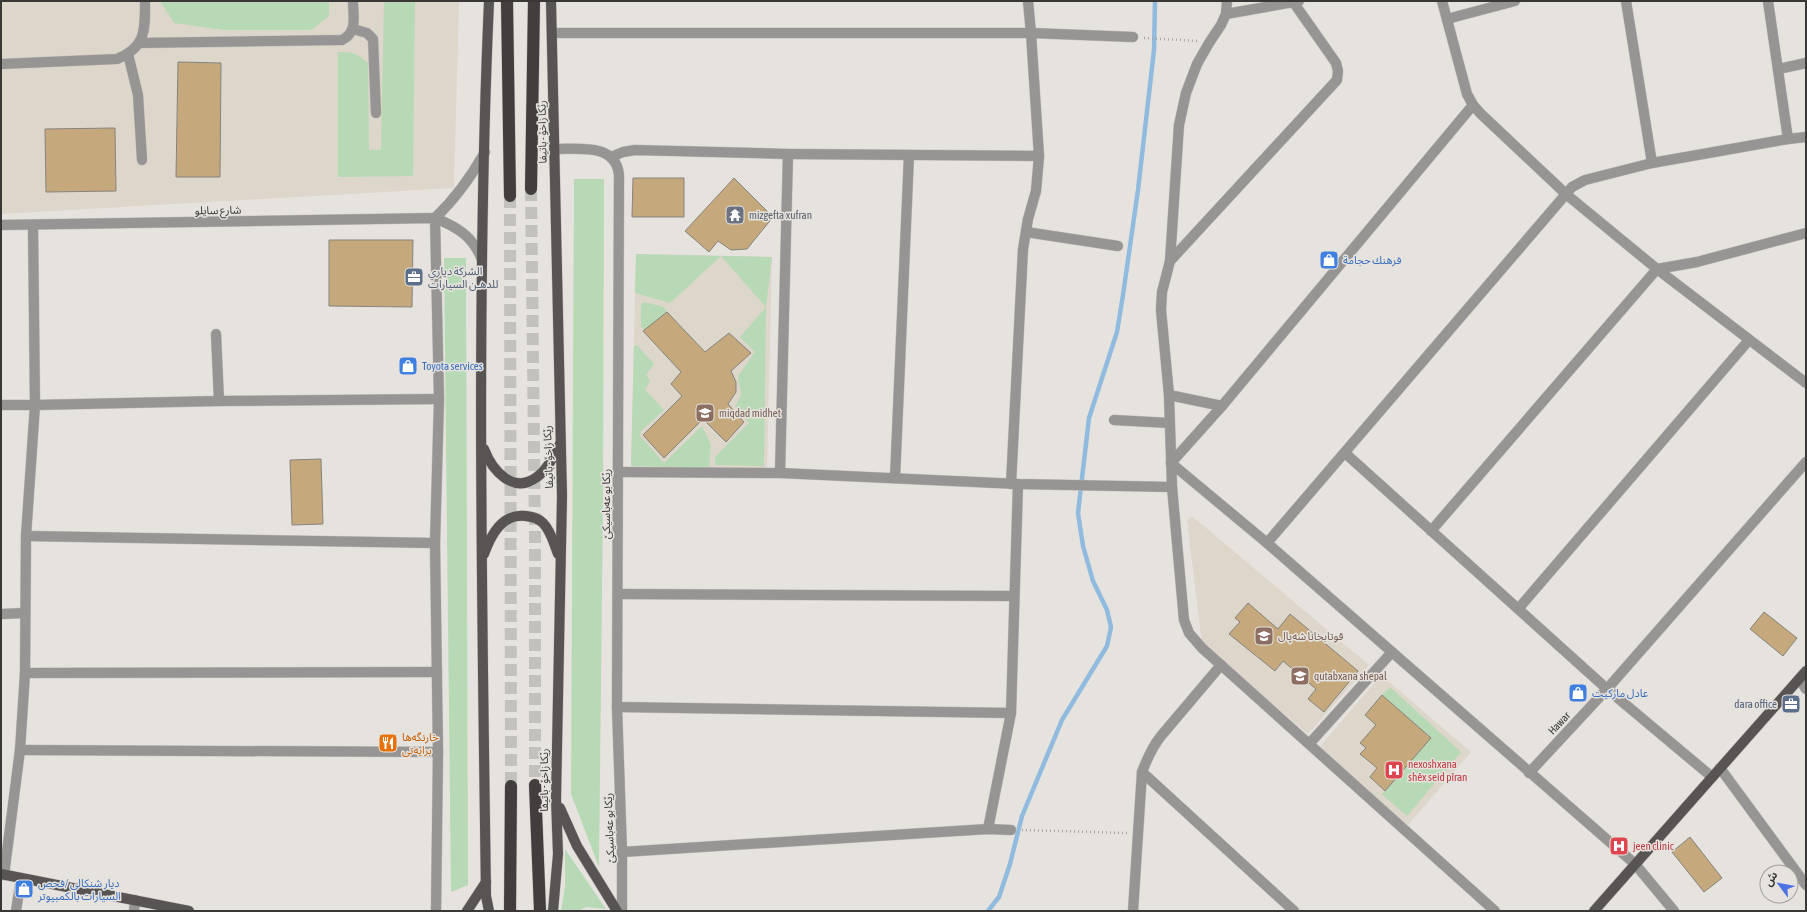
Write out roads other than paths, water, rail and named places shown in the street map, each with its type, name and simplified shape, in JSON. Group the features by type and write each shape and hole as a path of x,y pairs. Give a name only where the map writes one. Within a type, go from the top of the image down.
{"highway":[{"path":"507,1 510,196"},
{"name":"رێکا زاخۆ - باتیفا","path":"531,189 534,1"},
{"name":"رێکا زاخۆ - باتیفا","path":"535,785 540,911"},
{"path":"510,786 510,911"}],"main road":[{"path":"489,1 483,262 481,560 486,882 489,911"},
{"name":"رێکا زاخۆ - باتیفا","path":"551,1 553,32 562,496 556,799 558,854 553,911"},
{"path":"482,443 489,462 503,477 511,482 520,483 538,477 550,462 560,443"},
{"path":"481,560 494,531 503,522 520,515 537,518 547,527 561,559"},
{"path":"1594,911 1803,675"},
{"path":"556,799 577,846 617,911"},
{"path":"2,875 189,911"},
{"path":"466,911 486,882"}],"street":[{"path":"1,64 117,59 128,54 139,44 145,28 145,1"},
{"path":"139,44 336,40 346,38 353,29 353,1"},
{"path":"988,829 1011,713 1015,484 1026,232 1036,191 1038,156 1028,1"},
{"path":"1228,1 1226,14 1221,25 1197,64 1186,93 1179,125 1170,261 1162,292 1162,310 1169,395 1170,463 1184,620 1195,641 1495,911"},
{"path":"1442,1 1467,94 1473,105 1567,195 1656,269 1806,382"},
{"path":"1447,19 1515,1"},
{"path":"1626,1 1652,163"},
{"path":"1768,1 1788,139"},
{"path":"1170,261 1337,80 1338,71 1336,63 1297,2 1226,14"},
{"path":"353,29 367,33 373,39 376,113"},
{"path":"553,32 1031,34 1133,37"},
{"path":"128,54 138,95 142,160"},
{"path":"1778,69 1806,63"},
{"path":"1170,463 1222,406 1473,105"},
{"path":"1267,543 1567,195 1572,187 1585,180 1652,163 1806,137"},
{"path":"555,149 599,150 611,156 635,150 909,156 1038,156"},
{"path":"436,911 438,752 435,543 439,399 435,218 459,194 485,151"},
{"path":"780,473 788,154"},
{"name":"رێكا بو عه‌باسيكێ","path":"611,156 618,168 619,175 617,707 622,852 622,911"},
{"path":"895,478 909,156"},
{"name":"شارع سايلو","path":"1,225 435,218 457,228 466,234 476,247 483,262"},
{"path":"2,875 20,750 25,674 26,536 35,405 33,225"},
{"path":"1026,232 1118,246"},
{"path":"1431,531 1656,269 1697,262 1806,233"},
{"path":"216,334 219,401"},
{"path":"1519,608 1749,340"},
{"path":"1169,395 1222,406"},
{"path":"1,404 35,405 219,401 439,399"},
{"path":"1114,420 1169,423"},
{"path":"1345,453 1519,608 1607,689 1712,777"},
{"name":"Hawar","path":"1529,773 1607,689 1806,462"},
{"path":"1170,463 1267,543 1529,773 1636,864 1674,911"},
{"path":"619,472 780,473 1015,484 1172,487"},
{"path":"26,536 435,543"},
{"path":"618,594 1014,596"},
{"path":"1,614 25,613"},
{"path":"1310,743 1392,652"},
{"path":"1133,911 1142,772 1153,747 1161,736 1221,665"},
{"path":"25,674 437,672"},
{"path":"1803,675 1806,689"},
{"path":"617,707 1011,713"},
{"path":"20,750 438,752"},
{"path":"1720,768 1806,885"},
{"path":"1142,772 1294,911"},
{"path":"622,852 988,829 1011,830"},
{"path":"16,911 21,878"},
{"path":"134,911 135,900"}],"waterway":[{"path":"988,911 999,897 1010,864 1022,816 1062,720 1107,646 1111,627 1107,610 1093,581 1083,546 1078,513 1089,418 1117,332 1123,295 1138,190 1154,50 1155,1"}],"tunnel":[{"path":"531,189 535,535 535,785"},
{"path":"510,196 511,786"}],"place":[{"name":"mizgefta xufran","path":"735,215"},
{"name":"فرهنك حجامة","path":"1329,260"},
{"name":"الشركة دياري للدهـن السيارات","path":"414,277"},
{"name":"Toyota services","path":"408,366"},
{"name":"miqdad midhet","path":"705,413"},
{"name":"قوتابخانا شەپال","path":"1264,636"},
{"name":"qutabxana shepal","path":"1300,676"},
{"name":"عادل ماركيت","path":"1578,693"},
{"name":"dara office","path":"1791,704"},
{"name":"خارنگه‌ها برايه‌تى","path":"388,743"},
{"name":"nexoshxana shêx seid pîran","path":"1394,770"},
{"name":"jeen clinic","path":"1619,846"},
{"name":"ديار شنكالي /فحص السيارات بالكمبيوتر","path":"24,889"}]}
